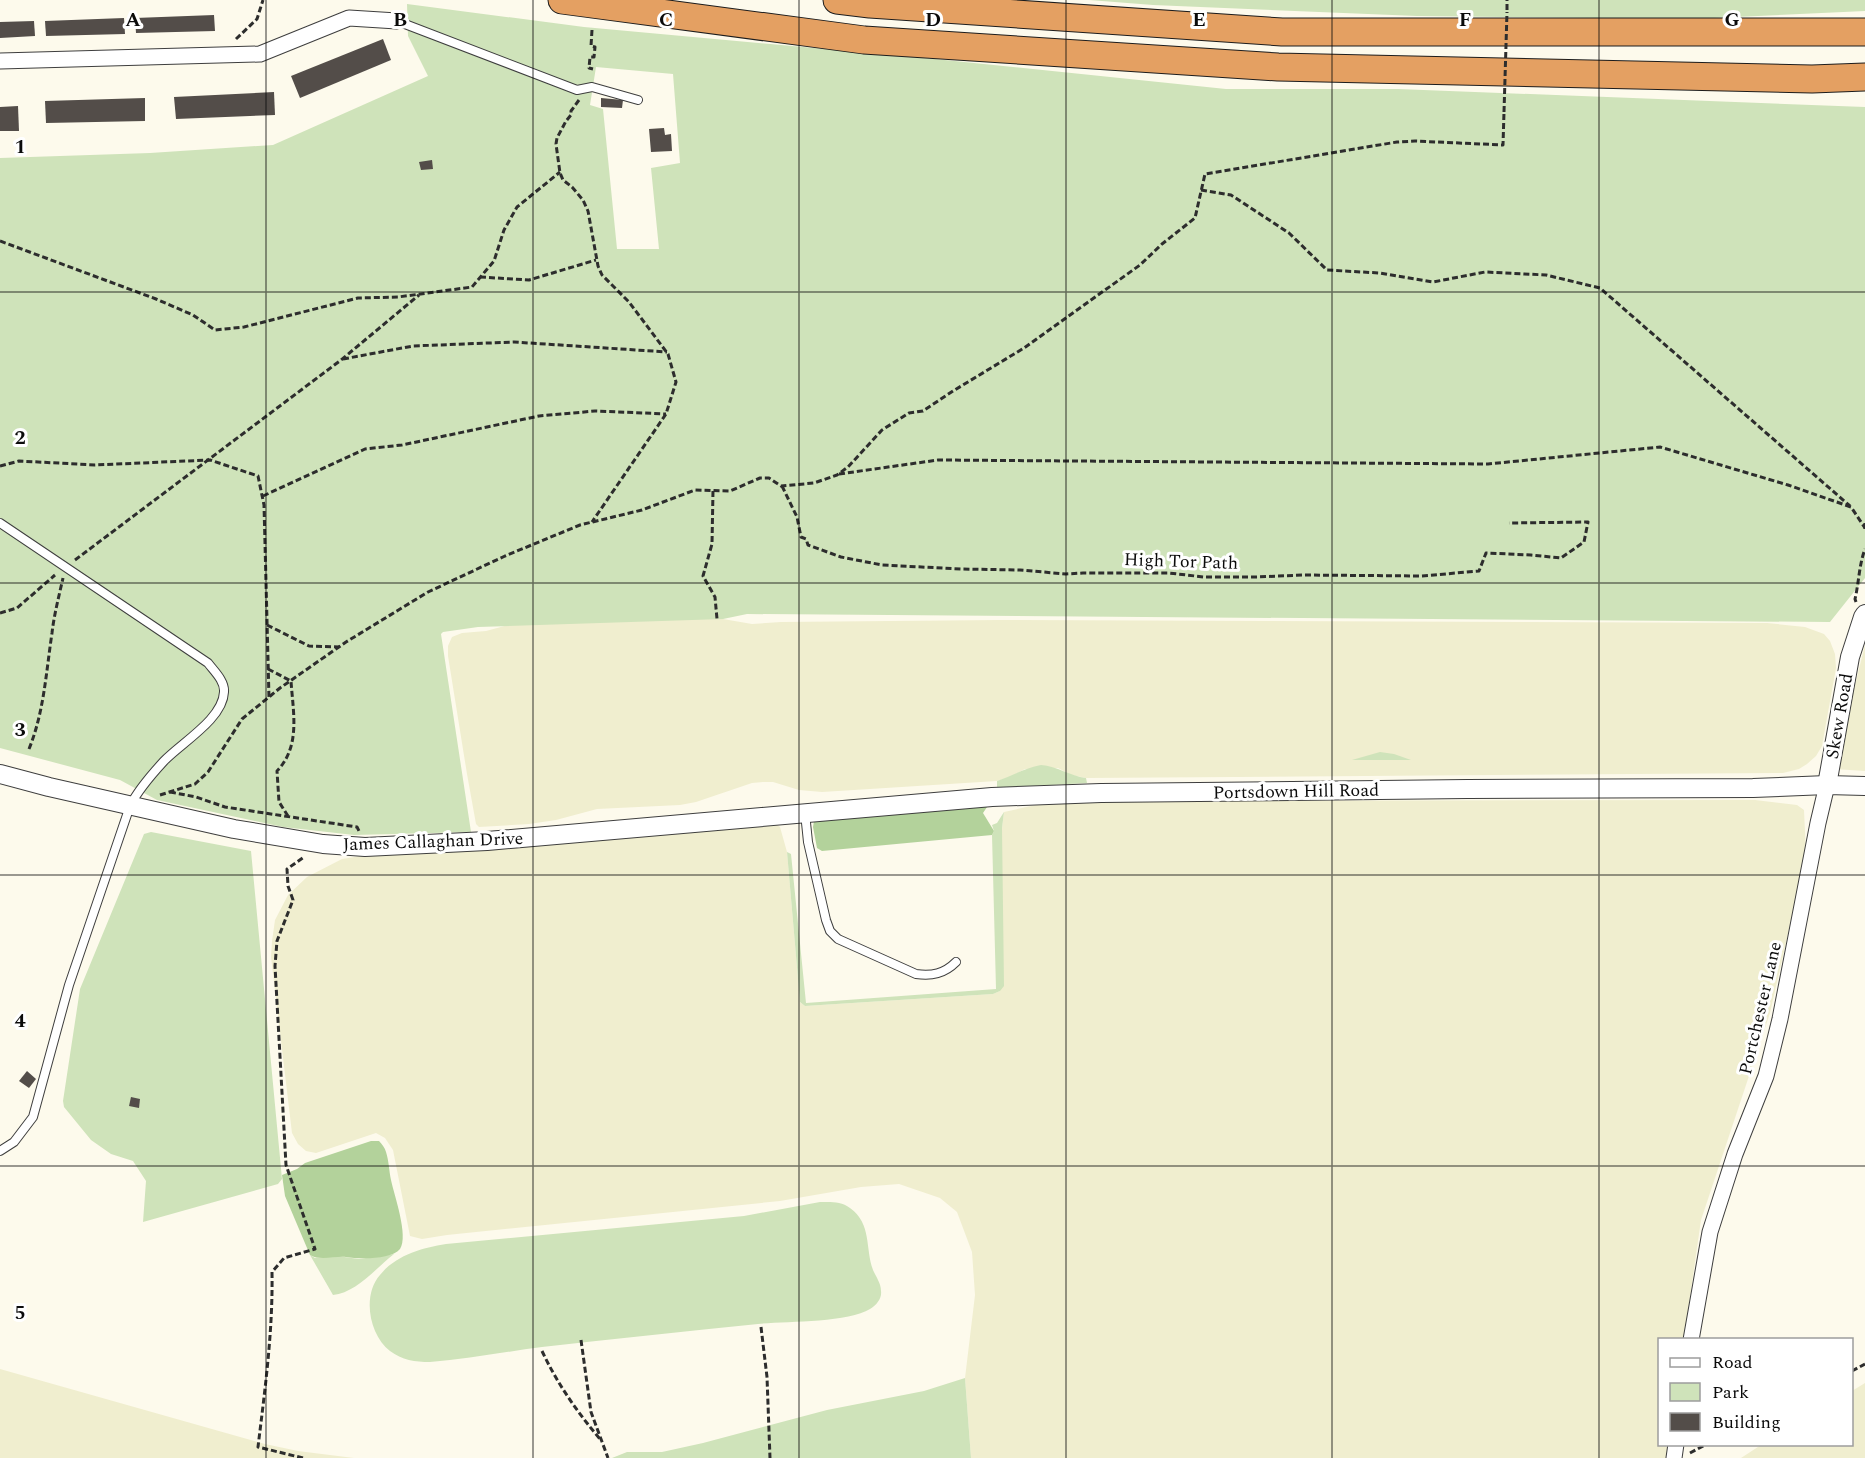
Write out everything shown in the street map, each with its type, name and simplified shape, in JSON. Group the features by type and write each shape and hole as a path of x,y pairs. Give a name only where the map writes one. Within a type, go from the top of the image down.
{"highway":[{"path":"562,0 864,40 1278,68 1812,79 1865,77"},
{"path":"837,0 1282,32 1865,32"}],"street":[{"path":"0,61 260,54 350,18 396,21"},
{"name":"Skew Road","path":"1827,785 1850,657 1864,615"},
{"name":"James Callaghan Drive","path":"0,774 244,831 322,844 365,847 498,841 728,820"},
{"name":"Portchester Lane","path":"1691,1338 1710,1232 1735,1155 1766,1076 1780,1020 1827,785"},
{"name":"Portsdown Hill Road","path":"728,820 992,797 1090,794 1865,786"}],"lane":[{"path":"396,21 577,90 592,87 638,100"},
{"path":"0,524 208,663 220,679 224,691 220,706 212,718 165,761 130,806 69,985 33,1118 14,1142 0,1151"},
{"path":"805,813 808,842 826,920 833,935 858,949 916,974 940,973 956,962"}],"path":[{"path":"216,56 256,19 263,0"},
{"path":"837,475 882,430 909,413 923,411 1024,348 1140,265 1195,218 1204,174 1397,142 1503,145 1507,0"},
{"path":"592,30 591,46 595,47 594,57 590,57 589,68 593,69"},
{"path":"577,90 580,99 557,138 560,172 563,180 583,200 588,211 596,260 602,275 629,302 667,352 676,382 666,414 591,522"},
{"path":"0,240 156,299 193,315 215,330 244,327 358,298 398,297 472,287 494,261 504,230 517,207 560,172"},
{"path":"1201,190 1231,195 1289,233 1327,270 1379,273 1433,282 1485,272 1546,275 1600,288 1851,507 1865,530"},
{"path":"480,277 529,280 596,260"},
{"path":"0,613 17,608 53,576 341,360 421,294"},
{"path":"341,360 413,346 514,342 667,352"},
{"path":"263,496 364,449 402,444 538,416 595,411 666,414"},
{"path":"130,806 195,784 208,772 242,719 339,647 428,592 505,556 580,525 642,510 695,490 730,491 760,478 769,478 781,486 814,483 837,475 938,460 1488,464 1660,447 1788,485 1851,507"},
{"path":"0,466 19,461 95,465 210,460 258,476 264,505 269,698"},
{"name":"High Tor Path","path":"781,486 797,517 801,537 806,539 808,545 841,557 882,565 1066,574 1169,573 1204,577 1422,576 1479,571 1486,553 1562,558 1584,542 1588,522 1509,523"},
{"path":"713,491 712,544 703,576 715,597 717,619"},
{"path":"1865,523 1865,530"},
{"path":"1864,615 1855,599 1860,563 1865,549"},
{"path":"29,748 43,699 52,631 66,567"},
{"path":"267,625 309,646 339,647"},
{"path":"268,669 291,681"},
{"path":"288,816 279,802 277,771 285,762 295,733 291,681"},
{"path":"168,792 196,797 225,807 357,827 365,847"},
{"path":"303,1458 258,1447 268,1362 272,1272 284,1258 315,1249 286,1165 275,954 280,930 293,900 288,886 287,869 322,844"},
{"path":"761,1327 767,1377 770,1458"},
{"path":"581,1340 591,1412 608,1458"},
{"path":"542,1351 559,1384 579,1414 602,1441"},
{"path":"1682,1456 1703,1446"}],"shaded area":[{"path":"621,613 723,619 752,624 999,620 1767,623 1805,627 1824,634 1830,641 1835,654 1836,668 1822,746 1807,764 1799,769 1783,773 1086,778 1071,775 1058,768 1025,769 997,781 822,792 799,790 773,782 752,783 696,802 680,805 597,809 556,820 479,827 476,824 448,656 448,646 452,637 527,620"},
{"path":"1865,645 1865,771 1834,769"},
{"path":"1755,800 1797,805 1804,810 1806,854 1770,1013 1701,1220 1684,1338 1658,1338 1658,1446 1669,1446 1667,1458 971,1458 965,1378 975,1295 972,1252 957,1212 940,1198 899,1184 861,1187 780,1201 422,1239 410,1236 393,1150 385,1138 376,1133 316,1153 306,1151 298,1144 292,1133 271,957 275,920 288,895 307,877 342,859 398,850 604,840 777,825 780,827 787,852 800,1002 805,1006 993,994 1000,991 1004,812 1045,803 1085,801"},
{"path":"0,1369 265,1444 354,1458 0,1458"},
{"path":"1865,1383 1865,1458 1741,1458 1759,1446 1853,1446 1853,1390"}],"green space":[{"path":"1089,0 1865,0 1865,11 1692,19 1417,16 1153,5"},
{"path":"407,4 584,27 935,59 1226,89 1398,89 1865,107 1865,578 1830,622 747,614 723,619 478,627 443,632 441,634 471,832 354,835 283,827 157,800 120,780 0,748 0,158 150,153 273,145 428,76 408,36","holes":["596,67 673,74 680,163 651,168 659,249 617,249 603,109 590,105"]},
{"path":"1380,752 1394,754 1411,760 1352,760"},
{"path":"1041,765 1086,778 1087,783 997,788 997,781"},
{"path":"989,804 983,813 994,831 992,835 822,851 817,848 814,821"},
{"path":"1004,812 1002,828 1004,986 1000,991 993,994 805,1006 800,1002 787,852 791,854 806,1003 996,989 992,835 994,831 992,825 997,823"},
{"path":"151,832 251,851 282,1179 278,1184 143,1222 146,1181 133,1161 111,1154 91,1140 64,1107 63,1101 80,989 144,834"},
{"path":"371,1141 379,1141 387,1155 402,1225 403,1235 400,1249 396,1253 374,1258 323,1258 310,1255 285,1196 282,1175 305,1163"},
{"path":"820,1202 836,1202 847,1206 857,1214 865,1229 871,1262 881,1294 875,1305 860,1314 816,1321 677,1332 419,1362 399,1357 390,1351 377,1335 370,1314 374,1283 386,1268 402,1257 428,1248 446,1244 744,1216"},
{"path":"394,1254 358,1285 333,1295 310,1255 315,1258 337,1256 359,1259"},
{"path":"965,1378 971,1458 612,1458 627,1452 662,1452 703,1443 827,1410 924,1391"}],"building":[{"path":"214,15 215,31 136,33 135,18"},
{"path":"124,18 125,34 46,36 45,21"},
{"path":"34,21 35,36 0,38 0,22"},
{"path":"383,39 391,60 300,98 291,76"},
{"path":"274,92 275,115 176,119 174,97"},
{"path":"145,98 145,121 46,123 45,101"},
{"path":"601,98 623,100 622,108 601,107"},
{"path":"18,106 19,131 0,131 0,107"},
{"path":"664,128 665,135 671,134 672,151 651,152 649,129"},
{"path":"432,160 433,169 421,170 419,162"},
{"path":"27,1071 36,1079 29,1088 19,1081"},
{"path":"131,1097 140,1099 139,1108 129,1106"}]}
